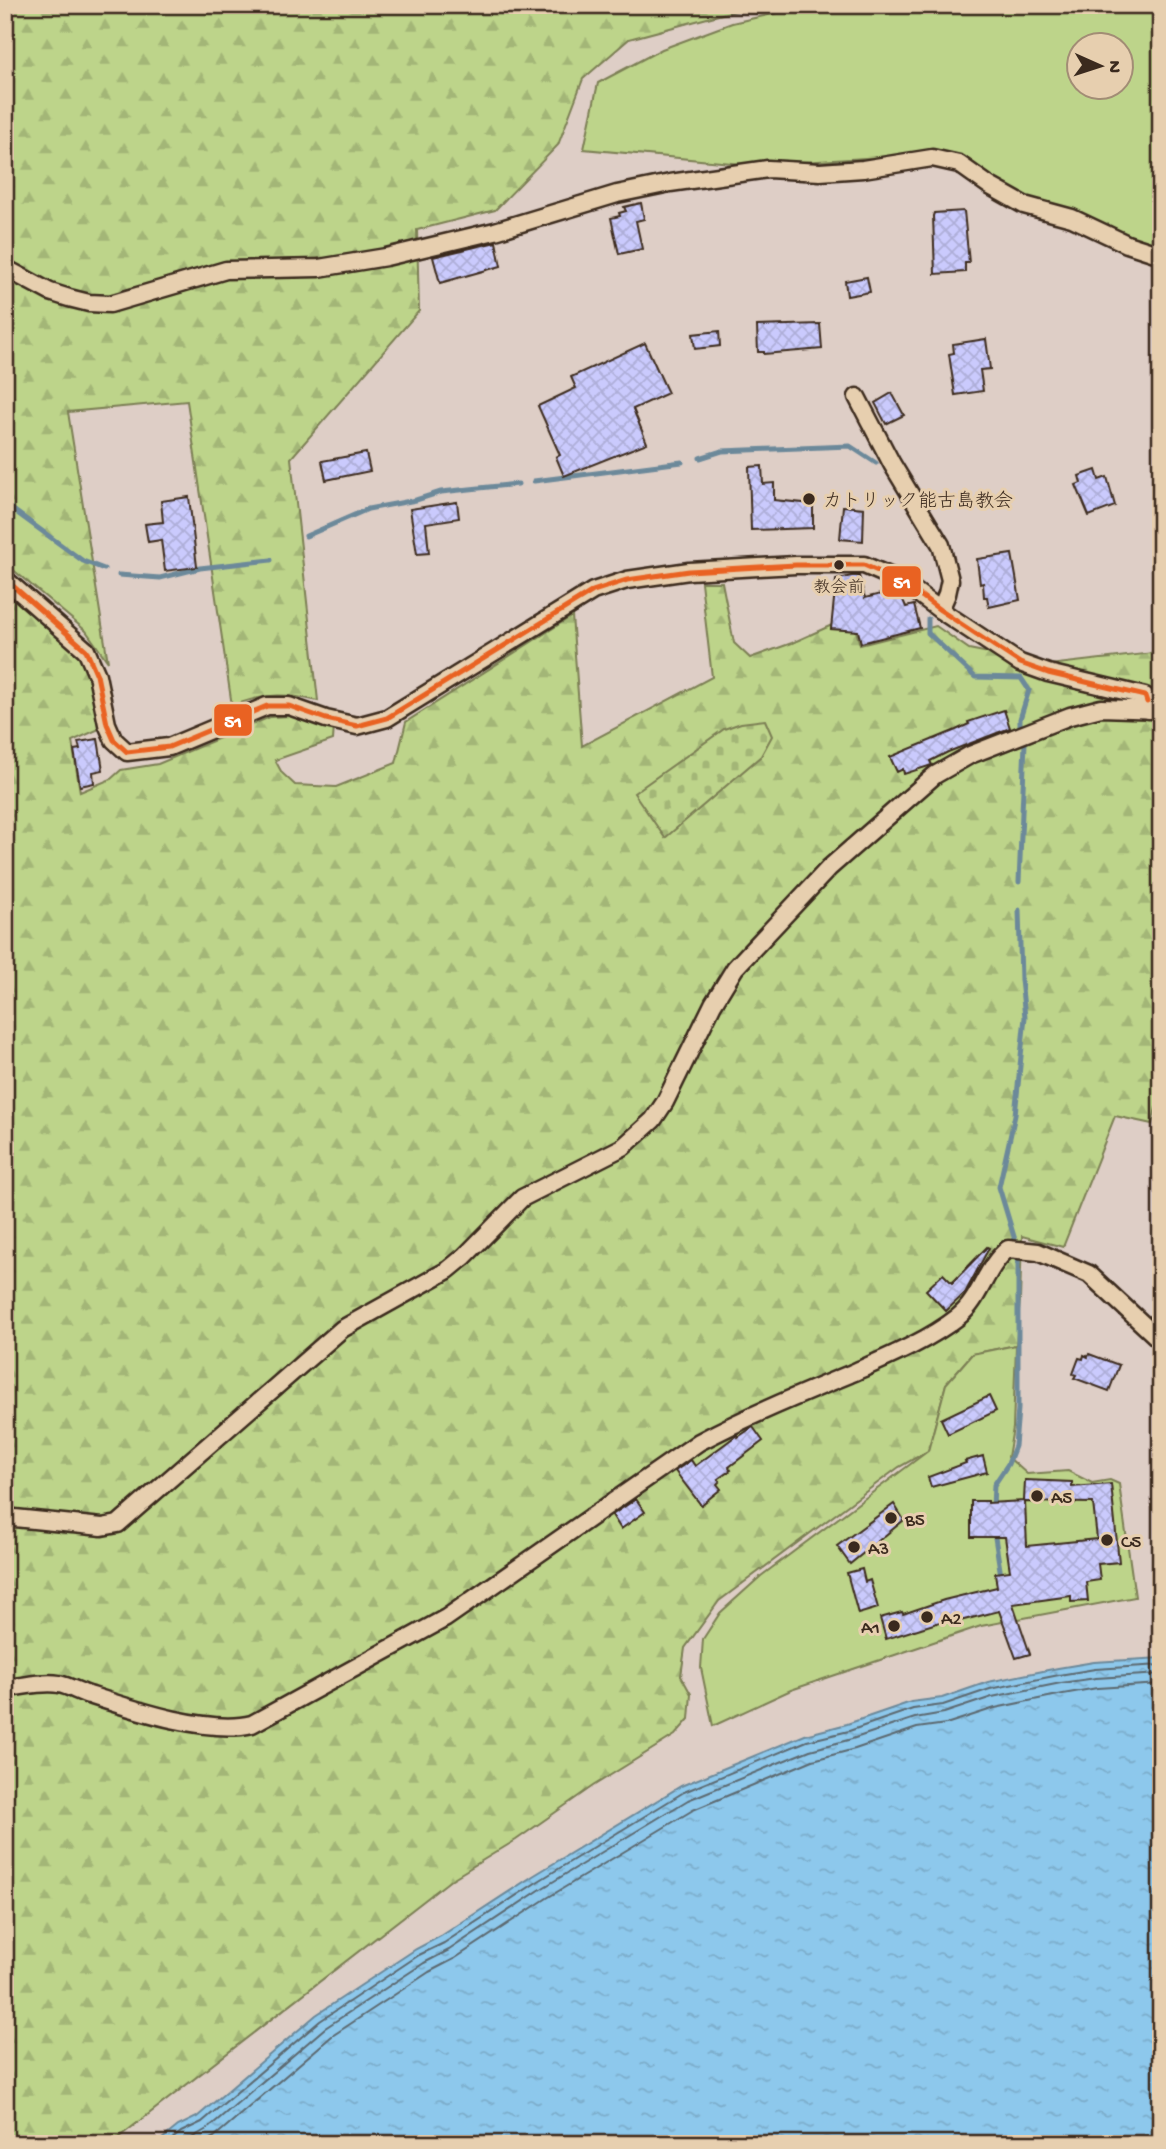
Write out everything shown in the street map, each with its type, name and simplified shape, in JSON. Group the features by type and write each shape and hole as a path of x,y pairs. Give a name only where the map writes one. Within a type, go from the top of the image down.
{"street":[{"path":"5,268 50,292 89,303 110,304 226,270 319,268 386,257 495,231 617,194 670,183 768,169 820,172 863,169 932,158 959,164 1024,205 1072,218 1127,244 1161,255"},
{"path":"857,397 892,464 941,545 950,580 940,610"},
{"path":"5,579 86,650 97,675 107,724 114,740 127,752 169,747 267,706 289,706 357,726 387,718 593,591 627,580 702,570 796,565 864,565 903,582 1020,663 1048,673 1145,696 1155,710"},
{"path":"5,1517 102,1527 118,1524 342,1329 448,1270 522,1198 623,1147 653,1120 665,1102 713,1004 735,968 829,868 935,775 970,755 1070,716 1101,708 1155,710"},
{"path":"5,1688 36,1683 62,1685 114,1703 202,1725 237,1727 252,1724 446,1618 699,1442 732,1424 880,1361 940,1329 960,1315 977,1295 999,1256 1008,1249 1038,1252 1089,1274 1161,1341"}],"green space":[{"path":"5,5 772,5 726,13 629,39 583,79 558,145 495,210 417,230 419,311 291,458 318,701 275,696 232,706 187,401 68,412 108,662 86,631 5,563"},
{"path":"813,5 1161,5 1161,250 1030,203 929,154 753,165 584,149 598,83 662,49 732,23"},
{"path":"701,582 722,582 734,643 750,658 792,643 852,616 860,645 936,626 969,649 1049,665 1161,652 1161,1110 1156,1108 1152,1124 1115,1116 1063,1247 1022,1236 1016,1345 972,1354 946,1384 928,1451 899,1467 719,1601 685,1648 681,1676 691,1694 689,1719 675,1735 452,1879 110,2144 5,2144 5,588 83,654 106,726 72,741 80,792 111,779 121,770 158,764 270,717 290,716 334,726 333,740 275,760 282,773 295,785 336,787 396,763 406,722 572,616 582,746 712,677"},
{"path":"765,720 772,736 761,756 665,838 634,793 724,729 741,723"},
{"path":"1016,1345 1013,1428 1008,1457 1027,1474 1068,1471 1092,1483 1110,1480 1119,1484 1135,1597 981,1626 791,1690 713,1726 701,1668 703,1639 720,1613 761,1576 928,1451 946,1384 972,1354"}],"water":[{"path":"1161,1658 1161,2144 156,2144 178,2126 197,2117 316,2015 416,1949 681,1786 805,1735 911,1702 942,1698 988,1682 1058,1668 1094,1662"}],"building":[{"path":"641,203 644,219 636,221 642,249 619,254 611,218 626,211 624,207"},
{"path":"964,211 969,263 965,263 965,272 935,274 934,213"},
{"path":"496,242 501,266 440,283 433,257"},
{"path":"867,277 870,292 847,296 845,281"},
{"path":"820,324 822,349 764,354 758,352 757,326"},
{"path":"719,331 720,346 695,349 693,334"},
{"path":"986,339 990,369 980,370 983,391 955,395 949,354 954,353 953,344"},
{"path":"645,343 668,393 633,409 647,443 564,476 556,457 560,455 538,406 576,388 571,377"},
{"path":"892,393 904,415 886,424 875,403"},
{"path":"366,453 370,471 326,480 322,461"},
{"path":"762,466 763,484 774,483 774,500 813,504 813,528 751,530 749,467"},
{"path":"1096,470 1099,480 1107,477 1115,506 1089,516 1076,485 1081,483 1079,476"},
{"path":"189,497 197,567 165,571 161,540 148,542 145,524 163,522 161,501"},
{"path":"457,502 459,518 426,523 429,553 417,554 410,509"},
{"path":"843,506 864,508 863,541 840,539"},
{"path":"1012,554 1020,600 989,607 987,597 984,597 983,583 980,584 977,559"},
{"path":"859,576 865,598 885,593 886,596 900,593 906,607 914,605 920,628 861,643 858,631 831,629 836,580"},
{"path":"1004,710 1010,728 948,752 930,761 932,765 904,774 903,769 897,772 890,757 956,730 969,724 968,722"},
{"path":"98,739 103,770 93,772 94,783 80,786 74,750 80,749 78,742"},
{"path":"987,1247 989,1248 965,1293 946,1311 926,1290 943,1274 952,1283"},
{"path":"1089,1354 1119,1365 1109,1391 1074,1378 1079,1358 1083,1359 1084,1355 1088,1357"},
{"path":"989,1396 996,1411 948,1434 941,1419"},
{"path":"753,1427 763,1441 729,1467 731,1470 718,1479 720,1481 717,1484 721,1489 701,1505 675,1471 691,1460 695,1466 737,1435 738,1437"},
{"path":"983,1456 987,1472 931,1487 928,1477"},
{"path":"1025,1480 1072,1482 1072,1487 1111,1484 1119,1562 1098,1564 1100,1580 1086,1582 1088,1601 1071,1602 1071,1596 1013,1604 1030,1654 1016,1658 999,1611 960,1621 959,1616 886,1639 880,1618 997,1587 995,1573 1010,1571 1005,1537 971,1537 971,1501 1024,1501","holes":["1025,1502 1093,1503 1097,1539 1027,1546"]},
{"path":"636,1499 645,1512 621,1529 612,1515"},
{"path":"894,1504 904,1520 850,1564 837,1546"},
{"path":"862,1569 865,1582 870,1580 878,1608 858,1614 847,1573"}],"waterway":[{"path":"700,458 722,451 850,446 876,463"},
{"path":"534,481 682,462"},
{"path":"306,536 368,509 416,500 441,492 518,484"},
{"path":"5,504 83,561 104,569"},
{"path":"119,575 160,578 200,568 271,560"},
{"path":"928,619 928,633 975,677 1021,678 1029,690 1020,727"},
{"path":"1019,882 1025,743"},
{"path":"1015,1240 999,1187 1015,1115 1025,1017 1019,910"},
{"path":"993,1507 994,1485 1008,1464 1015,1446 1018,1409 1018,1260"},
{"path":"994,1531 1001,1576"}],"transit line":[{"name":"51","path":"5,579 86,650 97,675 107,724 114,740 127,752 169,747 267,706 289,706 357,726 387,718 593,591 627,580 689,571 796,565 864,565 903,582 1020,663 1048,673 1145,696 1147,702"}],"place":[{"name":"カトリック能古島教会","path":"809,499"},
{"name":"教会前","path":"839,565"},
{"name":"A5","path":"1037,1496"},
{"name":"B5","path":"891,1518"},
{"name":"C5","path":"1107,1540"},
{"name":"A3","path":"854,1547"},
{"name":"A2","path":"927,1617"},
{"name":"A1","path":"894,1626"}]}
